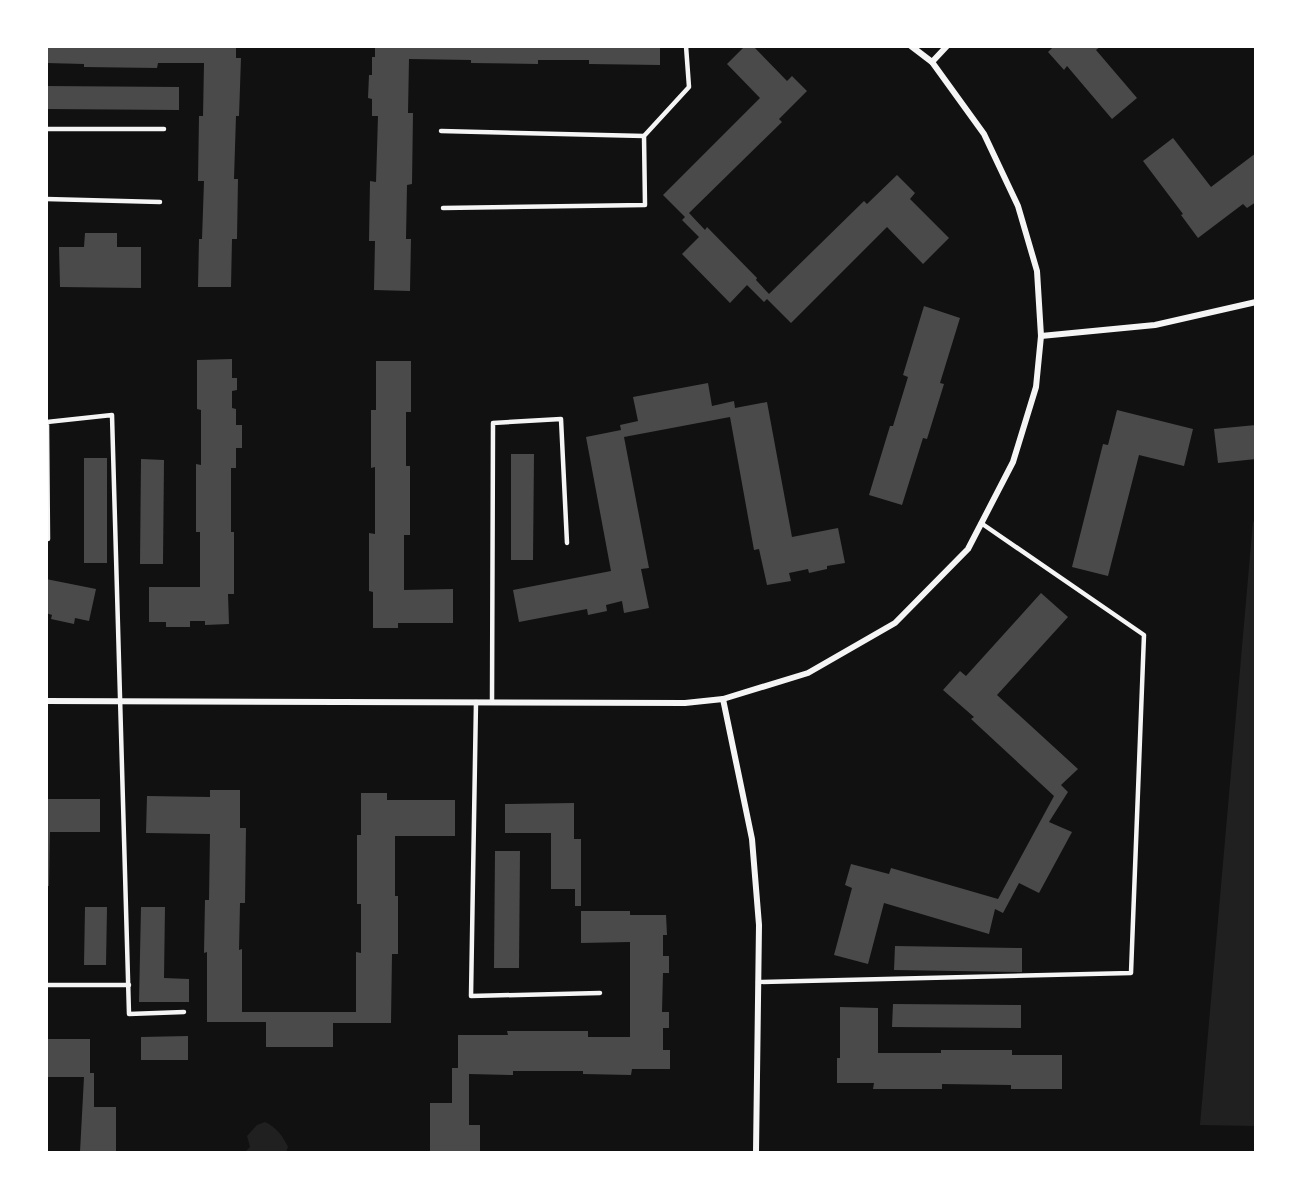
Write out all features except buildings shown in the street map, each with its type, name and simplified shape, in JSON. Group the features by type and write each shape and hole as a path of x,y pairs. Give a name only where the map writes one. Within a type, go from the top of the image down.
{"street":[{"path":"46,701 685,703 723,699 808,673 895,622 968,549 1014,462 1036,387 1041,336 1037,271 1018,206 984,134 932,62 911,46"},
{"path":"932,62 948,46"},
{"path":"1041,336 1155,325 1256,302"},
{"path":"723,699 752,839 759,925 756,1152"}],"lane":[{"path":"443,208 645,205 644,135 689,87 686,46"},
{"path":"46,129 164,129"},
{"path":"441,130 644,135"},
{"path":"46,199 160,202"},
{"path":"48,539 47,422 112,415 122,701 129,1014 184,1012"},
{"path":"492,702 492,423 561,419 567,543"},
{"path":"758,982 1131,973 1144,635 981,523"},
{"path":"476,702 471,996 600,993"},
{"path":"46,985 129,985"}],"shaded area":[{"path":"1255,521 1255,1126 1200,1125 1253,522"},
{"path":"265,1122 273,1126 281,1136 288,1147 286,1152 245,1152 250,1147 247,1136 257,1125"}]}
